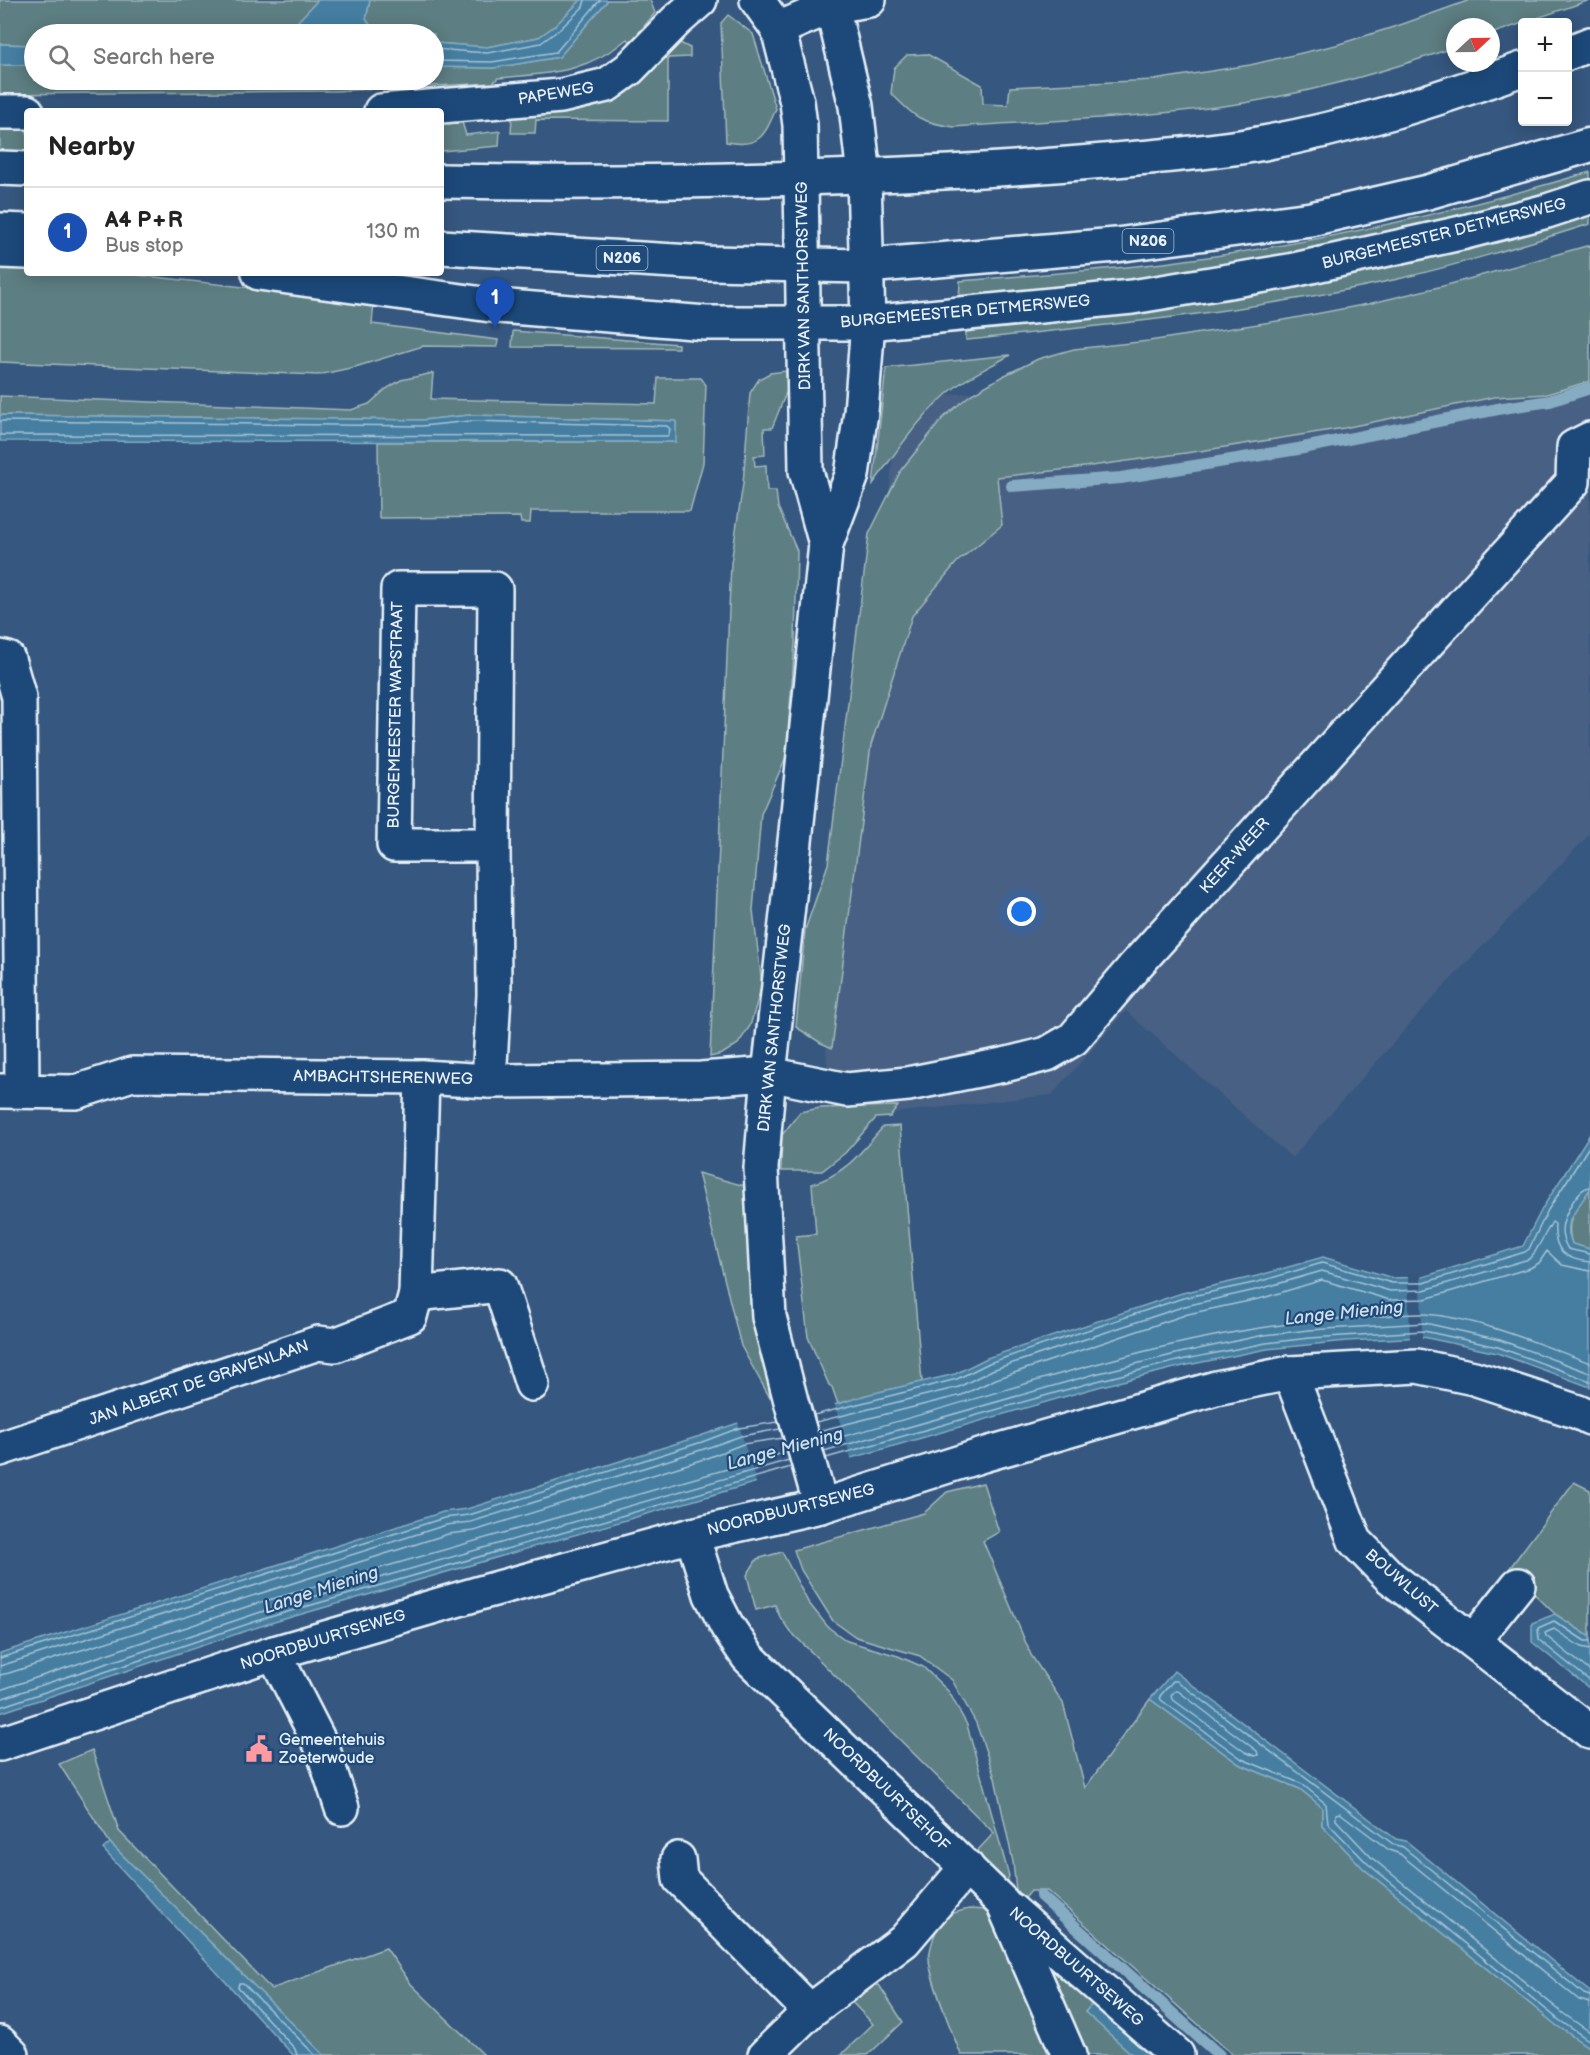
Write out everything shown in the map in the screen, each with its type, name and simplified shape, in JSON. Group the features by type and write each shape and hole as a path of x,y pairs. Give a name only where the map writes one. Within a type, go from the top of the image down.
{"street":[{"path":"757,0 778,29 830,3 869,0"},
{"name":"PAPEWEG","path":"417,108 561,96 607,85 629,69 676,21 701,1"},
{"name":"DIRK VAN SANTHORSTWEG","path":"818,1496 770,1317 761,1168 826,544 852,476 861,412 867,323 864,176 856,105 830,3"},
{"name":"DIRK VAN SANTHORSTWEG","path":"778,29 797,102 800,125 806,471 826,544"},
{"path":"1572,51 1590,44"},
{"path":"444,181 558,183 864,176 1012,169 1186,153 1258,144 1360,121 1444,98 1518,70"},
{"path":"0,112 24,112"},
{"name":"N206","path":"444,247 708,263 866,266 1116,245 1311,219 1428,192 1590,146"},
{"path":"0,168 24,169"},
{"name":"BURGEMEESTER DETMERSWEG","path":"282,276 498,306 706,323 867,323 1132,297 1288,271 1461,233 1547,211 1590,197"},
{"path":"0,230 24,231"},
{"path":"0,251 24,252"},
{"name":"KEER-WEER","path":"769,1074 847,1090 908,1084 1047,1054 1073,1039 1135,966 1573,482 1582,443"},
{"name":"BURGEMEESTER WAPSTRAAT","path":"489,1081 494,995 495,589 398,589 394,845 493,845"},
{"path":"4,658 19,697 11,1090"},
{"name":"AMBACHTSHERENWEG","path":"11,1090 76,1092 132,1074 422,1077 489,1081 700,1079 769,1074"},
{"name":"JAN ALBERT DE GRAVENLAAN","path":"0,1449 318,1343 335,1345 410,1316 416,1294 422,1077"},
{"path":"416,1294 500,1285 532,1384"},
{"name":"NOORDBUURTSEWEG","path":"0,1744 274,1653 692,1535 818,1496 982,1455 1216,1388 1290,1373 1417,1366 1474,1378 1590,1418"},
{"name":"BOUWLUST","path":"1290,1373 1355,1540 1390,1577 1590,1732"},
{"name":"NOORDBUURTSEHOF","path":"692,1535 711,1595 727,1626 748,1657 1003,1903"},
{"path":"1473,1641 1518,1585"},
{"path":"274,1653 322,1747 342,1808"},
{"path":"678,1859 680,1879 810,2011"},
{"path":"765,2055 810,2011 904,1941 967,1867"},
{"path":"1003,1903 1069,2055"},
{"name":"NOORDBUURTSEWEG","path":"1003,1903 1177,2055"},
{"path":"0,2043 12,2055"}],"shaded area":[{"path":"1590,318 1590,834 1433,998 1292,1158 1126,1011 1052,1095 832,1120 826,1052 899,401"}],"green space":[{"path":"0,0 318,0 295,24 24,24 24,45 0,44"},
{"path":"370,0 581,0 556,25 539,37 487,47 444,44 444,24 369,24 366,19"},
{"path":"608,0 650,0 655,13 631,42 627,39 596,59 566,70 498,78 493,83 444,85 444,67 493,68 559,57"},
{"path":"1470,0 1590,0 1538,18 1518,18 1518,25 1500,31 1500,18 1446,18 1446,50 1377,72 1298,93 1208,108 954,127 919,118 891,93 894,68 907,55 927,54 982,85 983,104 1008,105 1010,87 1154,80 1250,65 1336,45"},
{"path":"728,15 753,34 776,109 764,133 753,142 726,142 721,23"},
{"path":"680,43 690,48 690,57 668,58 668,121 536,120 535,133 511,133 512,116 582,110 621,96 645,78"},
{"path":"0,65 24,65 24,90 356,90 0,94"},
{"path":"444,120 448,120 449,124 462,122 466,135 500,131 499,146 444,151"},
{"path":"0,130 24,130 24,155 0,156"},
{"path":"1590,172 1590,187 1278,262 959,303 960,281 1139,266 1272,247 1432,214"},
{"path":"1590,206 1590,224 1398,279 1237,308 1129,323 966,340 966,325"},
{"path":"1590,245 1590,381 1547,394 1494,397 1344,428 1200,451 997,477 1002,525 957,562 912,616 871,745 832,1048 796,1027 805,930 828,864 869,534 901,470 943,418 970,395 1003,376 1038,359 1074,349 1149,341 1368,304 1447,285"},
{"path":"0,264 24,265 24,276 146,276 374,302 372,324 498,340 497,347 423,346 355,367 318,375 0,362"},
{"path":"513,331 678,344 678,348 512,347"},
{"path":"1010,355 958,385 933,407 912,431 873,484 886,368"},
{"path":"786,371 788,388 772,428 764,428 765,455 754,456 755,466 766,465 767,491 776,491 778,507 797,551 795,643 786,757 761,814 753,910 762,985 750,1026 738,1044 722,1054 710,1057 731,563 743,484 750,393 759,379 770,373"},
{"path":"433,373 431,399 656,404 658,378 701,378 706,385 703,463 690,511 531,511 530,523 521,523 520,517 379,518 378,442 675,442 676,421 470,415 423,420 0,415 0,396 351,410 369,404 401,380"},
{"path":"898,1106 890,1117 876,1118 845,1153 822,1171 781,1171 782,1135 800,1112 820,1108"},
{"path":"900,1126 922,1382 838,1404 808,1337 796,1236 816,1234 812,1184 834,1175 852,1162 883,1127"},
{"path":"698,1173 745,1186 770,1398 741,1346"},
{"path":"1590,1189 1590,1249 1572,1244 1569,1228 1576,1209"},
{"path":"1574,1482 1590,1490 1590,1637 1555,1614 1509,1569"},
{"path":"983,1483 999,1532 983,1541 1031,1655 1063,1703 1085,1788 1150,1699 1239,1764 1300,1789 1322,1807 1322,1825 1363,1868 1556,2025 1590,2048 1590,2055 1233,2055 1047,1891 1031,1891 1020,1904 1017,1900 1013,1862 995,1778 976,1723 952,1680 920,1656 856,1637 833,1621 801,1570 794,1550 924,1513 947,1492"},
{"path":"782,1552 808,1602 828,1627 847,1641 898,1656 923,1667 949,1692 967,1725 1009,1876 1006,1883 975,1853 994,1833 789,1630 775,1605 756,1610 747,1575 757,1559"},
{"path":"92,1750 119,1831 271,1989 386,1948 411,1984 484,2055 324,2055 110,1843 59,1764"},
{"path":"969,1909 988,1910 1097,1999 1085,2012 1133,2055 961,2055 937,1992 929,1958 934,1937 943,1919"},
{"path":"879,1985 903,2022 868,2055 841,2055 873,2024 849,1999 863,1986"}],"water":[{"path":"318,0 370,0 366,19 369,24 295,24"},
{"path":"581,0 608,0 559,57 493,68 444,67 444,44 487,47 539,37 556,25"},
{"path":"0,44 24,45 24,65 0,65"},
{"path":"0,415 423,420 470,415 676,421 676,442 0,441"},
{"name":"Lange Miening","path":"1590,1134 1590,1189 1570,1219 1568,1231 1572,1244 1590,1249 1590,1387 1497,1353 1423,1337 1347,1341 1267,1349 1183,1366 1098,1387 866,1454 750,1484 264,1625 0,1713 0,1653 443,1512 467,1509 738,1423 838,1404 955,1374 987,1358 1182,1293 1257,1276 1323,1257 1393,1278 1423,1277 1523,1246 1543,1207"},
{"path":"1555,1614 1590,1637 1590,1689 1532,1642 1532,1623"},
{"path":"1174,1671 1396,1839 1406,1841 1590,1992 1590,2048 1556,2025 1363,1868 1322,1825 1322,1807 1300,1789 1239,1764 1150,1699"},
{"path":"110,1843 324,2055 293,2055 103,1849"},
{"path":"1097,1999 1159,2055 1133,2055 1085,2012"}],"pier":[{"path":"1408,1274 1421,1274 1422,1339 1410,1339"},
{"path":"834,1402 852,1461 757,1486 738,1422 731,1424 731,1422"}],"waterway":[{"path":"1012,486 1121,478 1298,449 1503,408 1550,401 1590,388"},
{"path":"1041,1896 1219,2055"}],"place":[{"name":"A4 P+R","path":"495,328"},
{"name":"Gemeentehuis Zoeterwoude","path":"259,1749"}]}
